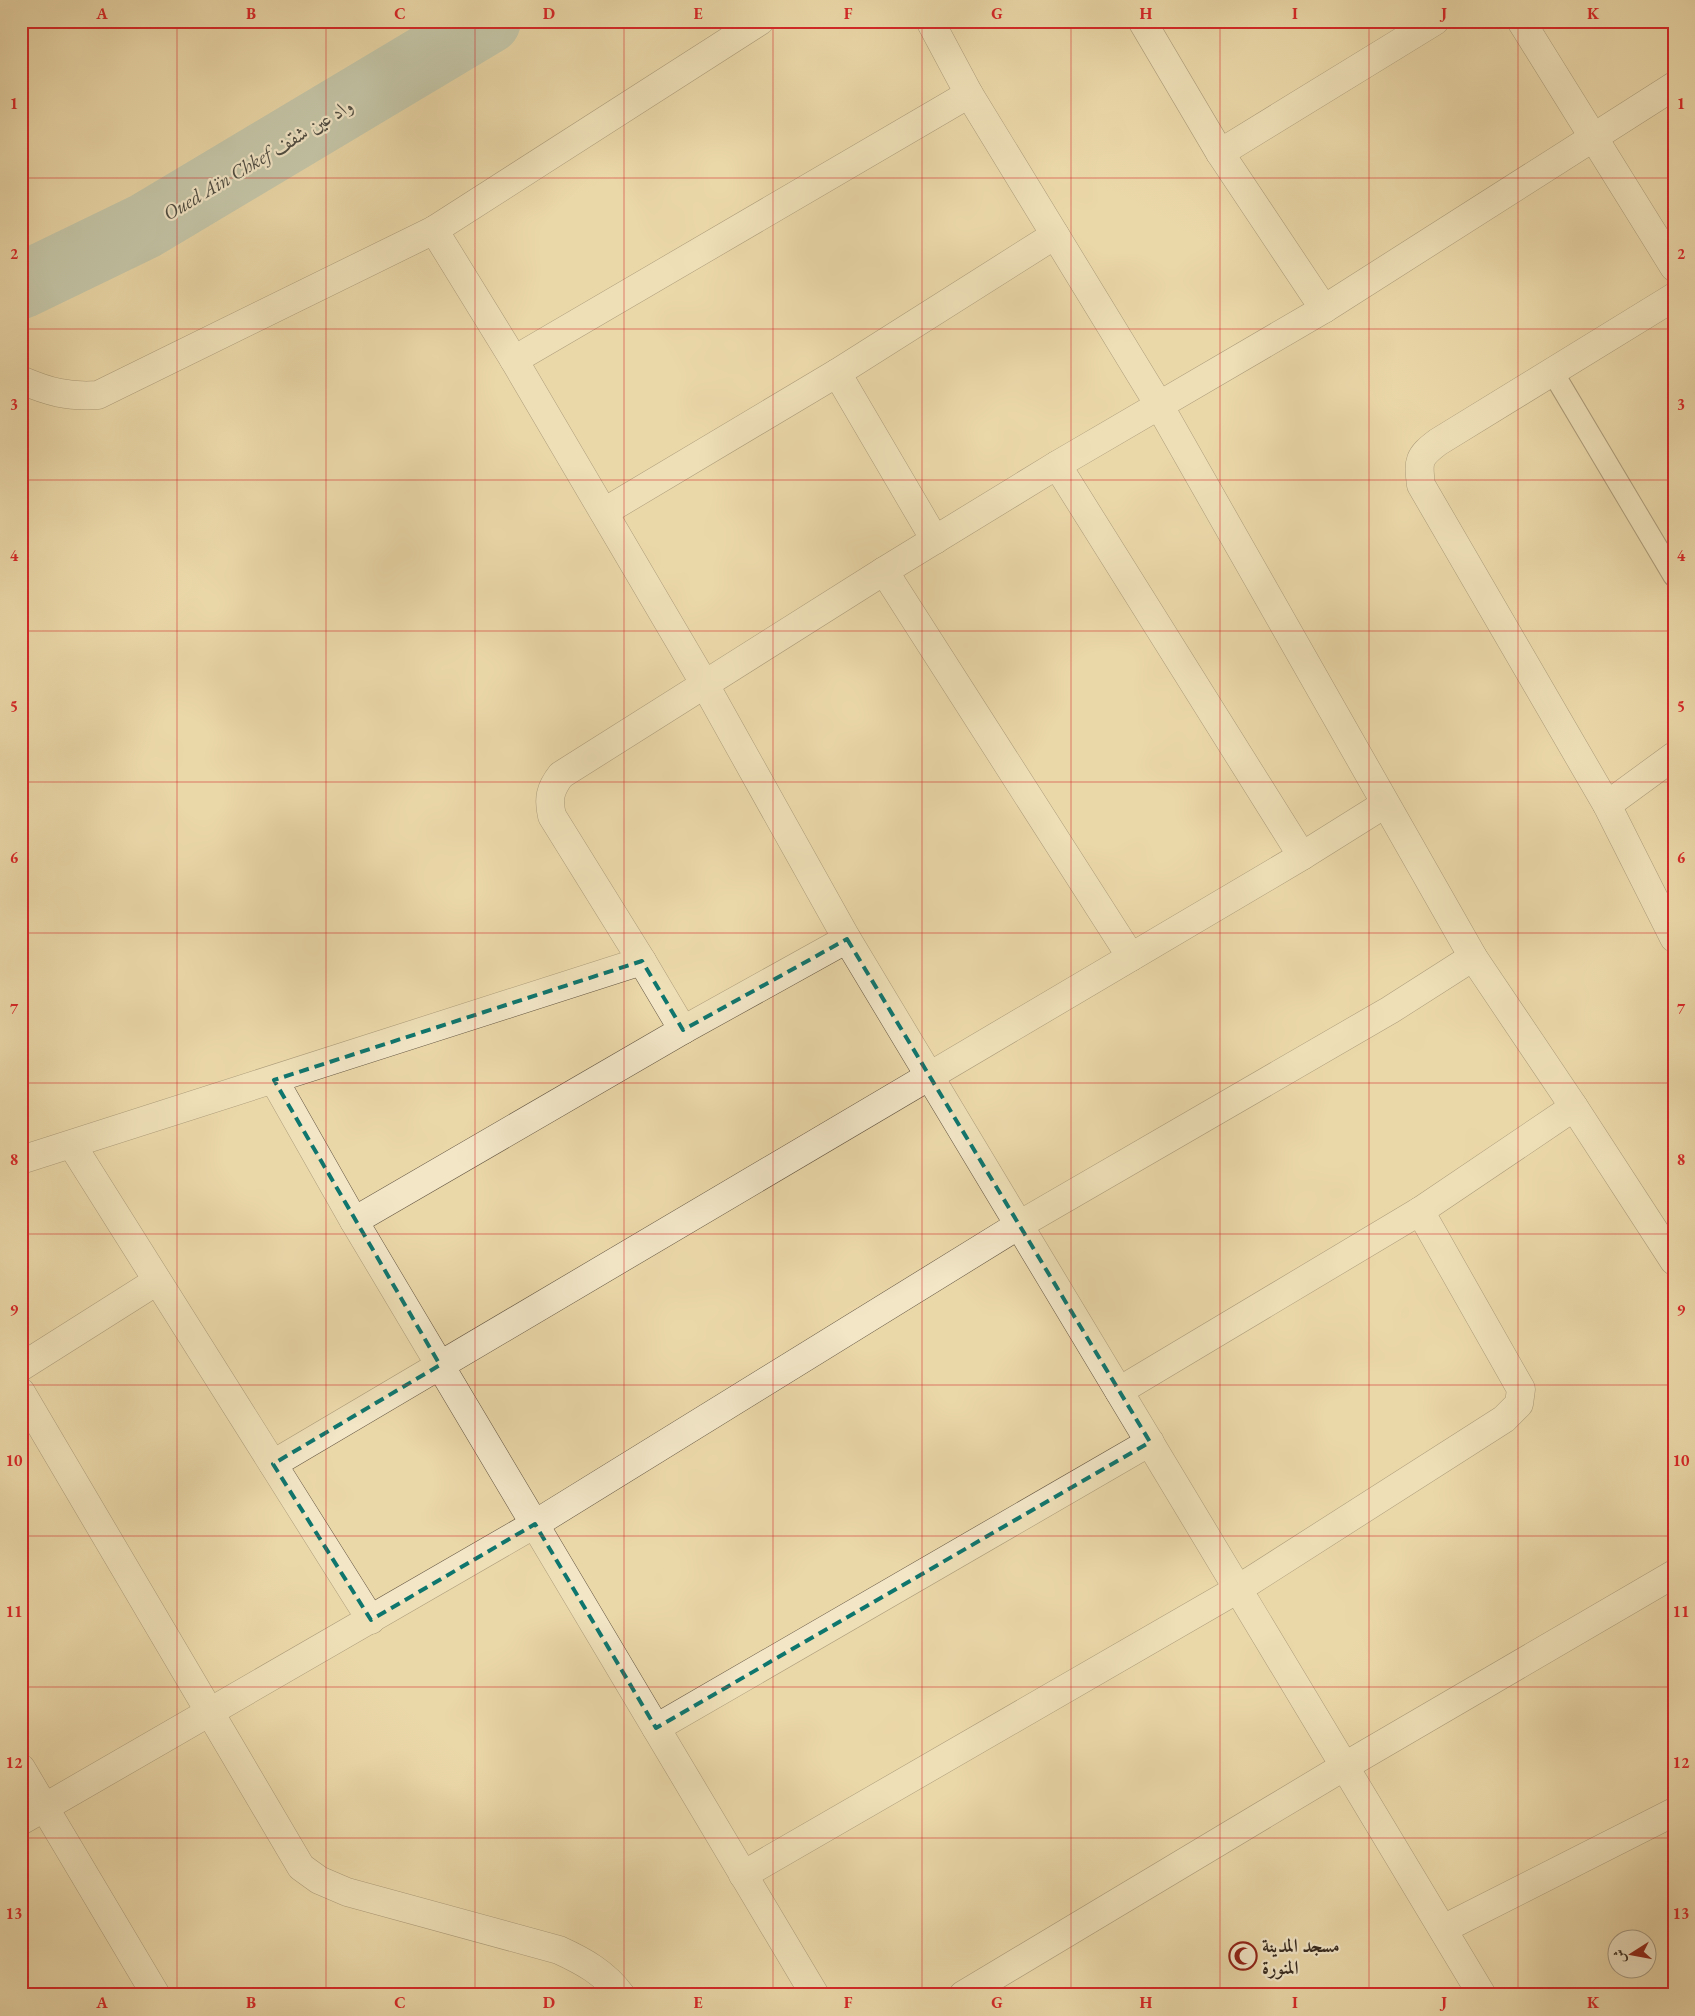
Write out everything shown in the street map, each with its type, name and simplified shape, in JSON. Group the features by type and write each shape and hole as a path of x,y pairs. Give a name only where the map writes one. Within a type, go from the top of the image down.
{"street":[{"path":"21,380 74,397 98,395 434,230 760,21"},
{"path":"930,21 969,94 1159,405 1473,957 1574,1107 1674,1261"},
{"path":"1142,21 1220,153 1324,309"},
{"path":"1220,153 1436,21"},
{"path":"1522,21 1674,267"},
{"path":"683,1030 552,816 550,806 552,787 561,775 704,683 1057,465 1324,309 1592,136 1674,86"},
{"path":"514,360 969,94"},
{"path":"434,230 514,360 704,683 847,939 1482,1995"},
{"path":"604,512 837,373 1055,235"},
{"path":"1674,297 1424,452 1418,463 1421,485 1607,805 1674,938"},
{"path":"837,373 936,540"},
{"path":"1057,465 1302,856"},
{"path":"884,571 1131,957"},
{"path":"1607,805 1674,756"},
{"path":"273,1464 1302,856 1385,804"},
{"path":"354,1221 683,1030 847,939"},
{"path":"21,1821 208,1712 372,1620 535,1524 1019,1225 1381,1015 1473,957"},
{"path":"21,1160 642,961"},
{"path":"274,1080 354,1221 815,1995"},
{"path":"1119,1391 1420,1212 1574,1107"},
{"path":"72,1145 372,1620"},
{"path":"743,1875 1238,1589 1504,1419 1518,1404 1521,1389 1420,1212"},
{"path":"21,1367 157,1281"},
{"path":"21,1392 301,1867 319,1880 347,1892 559,1950 589,1964 615,1986 621,1995"},
{"path":"656,1728 1150,1442"},
{"path":"963,1995 1345,1766 1674,1574"},
{"path":"21,1768 156,1995"},
{"path":"1443,1929 1674,1812"}],"lane":[{"path":"1552,371 1674,576"}],"highlighted area":[{"path":"847,939 1150,1442 656,1728 535,1524 371,1620 273,1464 440,1365 274,1080 642,961 683,1030"}],"waterway":[{"name":"Oued Aïn Chkef واد عين شقف","path":"21,286 145,226 488,21"}],"place":[{"name":"مسجد المدينة المنورة","path":"1243,1956"}]}
